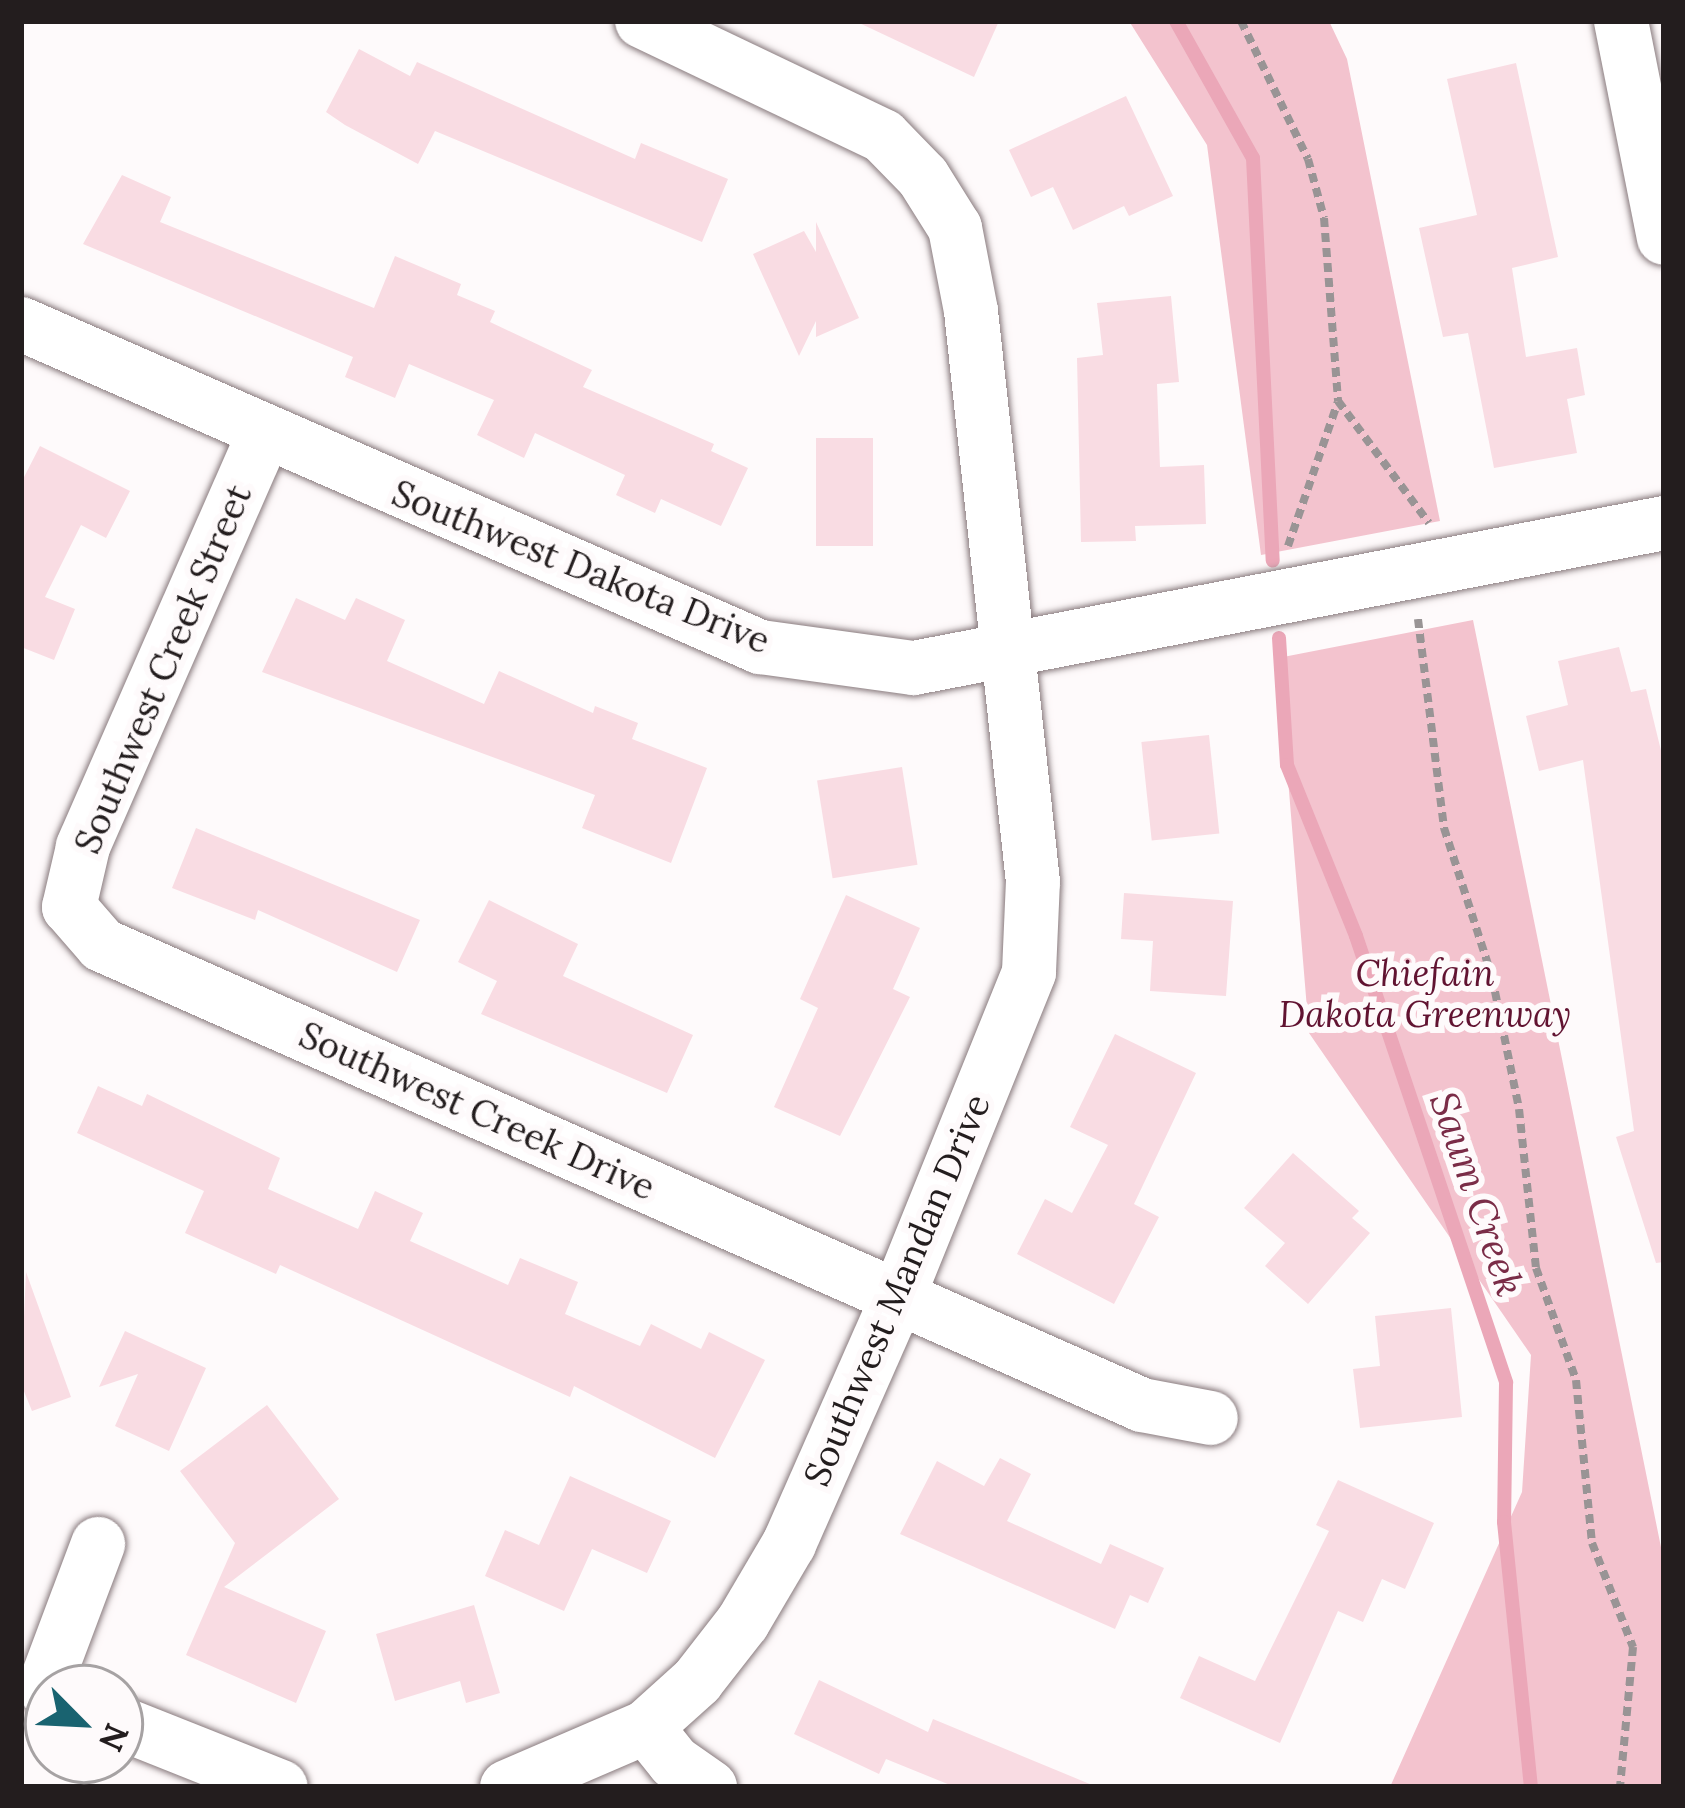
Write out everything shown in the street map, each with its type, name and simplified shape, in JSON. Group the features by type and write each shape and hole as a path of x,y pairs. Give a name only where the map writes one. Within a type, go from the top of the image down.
{"street":[{"name":"Southwest Mandan Drive","path":"507,1787 646,1727 697,1682 743,1622 788,1544 898,1297 1029,972 1033,881 971,311 955,228 923,177 883,136 642,21"},
{"path":"1621,21 1664,238"},
{"name":"Southwest Dakota Drive","path":"21,324 760,647 914,668 1005,656 1664,523"},
{"name":"Southwest Creek Street","path":"69,907 83,847 264,434"},
{"name":"Southwest Creek Drive","path":"69,907 102,945 1142,1405 1211,1418"},
{"path":"47,1664 98,1544"},
{"path":"646,1727 674,1762 710,1787"},
{"path":"144,1740 191,1772 281,1787"}],"path":[{"path":"1241,21 1308,159 1324,218 1338,400 1285,553 1289,596"},
{"path":"1338,400 1417,499 1436,536"},
{"path":"1416,611 1444,828 1492,977 1519,1109 1536,1268 1576,1380 1592,1543 1633,1647 1620,1787"}],"green space":[{"path":"1129,21 1329,21 1347,59 1440,521 1261,555 1207,145"},
{"name":"Chiefain Dakota Greenway","path":"1473,620 1664,1562 1664,1787 1390,1787 1522,1492 1531,1355 1309,1033 1278,658"}],"building":[{"path":"855,21 999,21 974,77"},
{"path":"359,49 410,76 417,62 635,159 641,143 728,179 702,242 435,131 418,164 345,125 326,112"},
{"path":"1516,63 1558,257 1512,268 1526,357 1577,348 1585,395 1567,399 1577,453 1494,468 1468,333 1443,337 1419,228 1477,215 1447,79"},
{"path":"1126,96 1173,196 1129,216 1124,206 1073,230 1053,187 1031,197 1009,150"},
{"path":"122,175 171,197 160,222 374,308 395,256 461,284 457,295 495,311 490,322 592,370 583,387 714,444 711,451 748,468 721,526 661,499 655,513 616,495 625,475 535,433 524,458 477,435 494,400 409,364 395,398 345,377 353,357 83,244"},
{"path":"816,222 859,318 816,337 816,321 799,356 753,254 804,231 816,252"},
{"path":"1171,296 1179,382 1157,384 1160,467 1204,465 1206,524 1135,526 1136,541 1081,542 1077,358 1103,355 1097,303"},
{"path":"816,438 873,438 873,546 816,546"},
{"path":"40,446 130,491 106,538 81,525 45,597 75,609 54,660 21,647 21,483"},
{"path":"296,598 345,620 356,598 405,620 387,661 484,704 499,671 593,713 595,706 638,723 632,739 707,768 671,863 582,828 595,795 262,672"},
{"path":"1619,647 1631,692 1646,689 1664,763 1664,1262 1656,1263 1616,1137 1634,1131 1583,760 1539,771 1526,716 1568,705 1558,661"},
{"path":"1209,735 1219,833 1152,841 1141,742"},
{"path":"902,767 917,865 833,878 817,780"},
{"path":"196,828 420,920 397,972 258,910 255,920 172,888"},
{"path":"1124,893 1233,901 1226,996 1150,991 1153,941 1121,939"},
{"path":"846,895 920,928 893,989 910,997 840,1136 774,1107 818,1008 800,999"},
{"path":"489,900 578,944 563,976 693,1035 667,1093 481,1014 497,981 458,962"},
{"path":"1115,1034 1196,1073 1134,1204 1159,1217 1114,1304 1017,1254 1045,1199 1072,1213 1108,1145 1070,1127"},
{"path":"98,1086 142,1106 147,1094 280,1158 268,1189 358,1229 375,1191 423,1213 410,1241 508,1285 520,1258 578,1282 565,1314 640,1346 651,1324 701,1349 709,1332 765,1360 715,1458 574,1386 570,1397 280,1265 276,1274 185,1233 204,1191 77,1133"},
{"path":"1293,1153 1359,1211 1352,1218 1370,1233 1308,1304 1265,1266 1285,1243 1244,1208"},
{"path":"26,1272 71,1397 32,1411 21,1384"},
{"path":"1451,1308 1462,1417 1360,1428 1353,1369 1380,1366 1375,1316"},
{"path":"125,1331 206,1368 169,1451 115,1426 138,1374 99,1387"},
{"path":"267,1405 339,1499 224,1587 326,1631 296,1703 186,1655 235,1543 180,1471"},
{"path":"1000,1458 1031,1474 1007,1521 1101,1564 1110,1544 1164,1568 1148,1603 1130,1595 1115,1629 900,1534 937,1461 984,1486"},
{"path":"570,1476 671,1521 647,1573 592,1549 564,1611 485,1576 505,1530 539,1545"},
{"path":"1338,1480 1434,1523 1405,1589 1382,1579 1363,1622 1338,1611 1280,1743 1180,1698 1199,1656 1255,1681 1329,1531 1316,1525"},
{"path":"474,1605 500,1693 466,1703 460,1681 395,1701 376,1634"},
{"path":"819,1680 928,1732 933,1719 1097,1787 955,1787 886,1759 879,1774 794,1734"}],"waterway":[{"name":"Saum Creek","path":"1176,21 1253,158 1273,561"},
{"name":"Saum Creek","path":"1279,638 1287,765 1356,936 1506,1383 1504,1522 1531,1787"}]}
